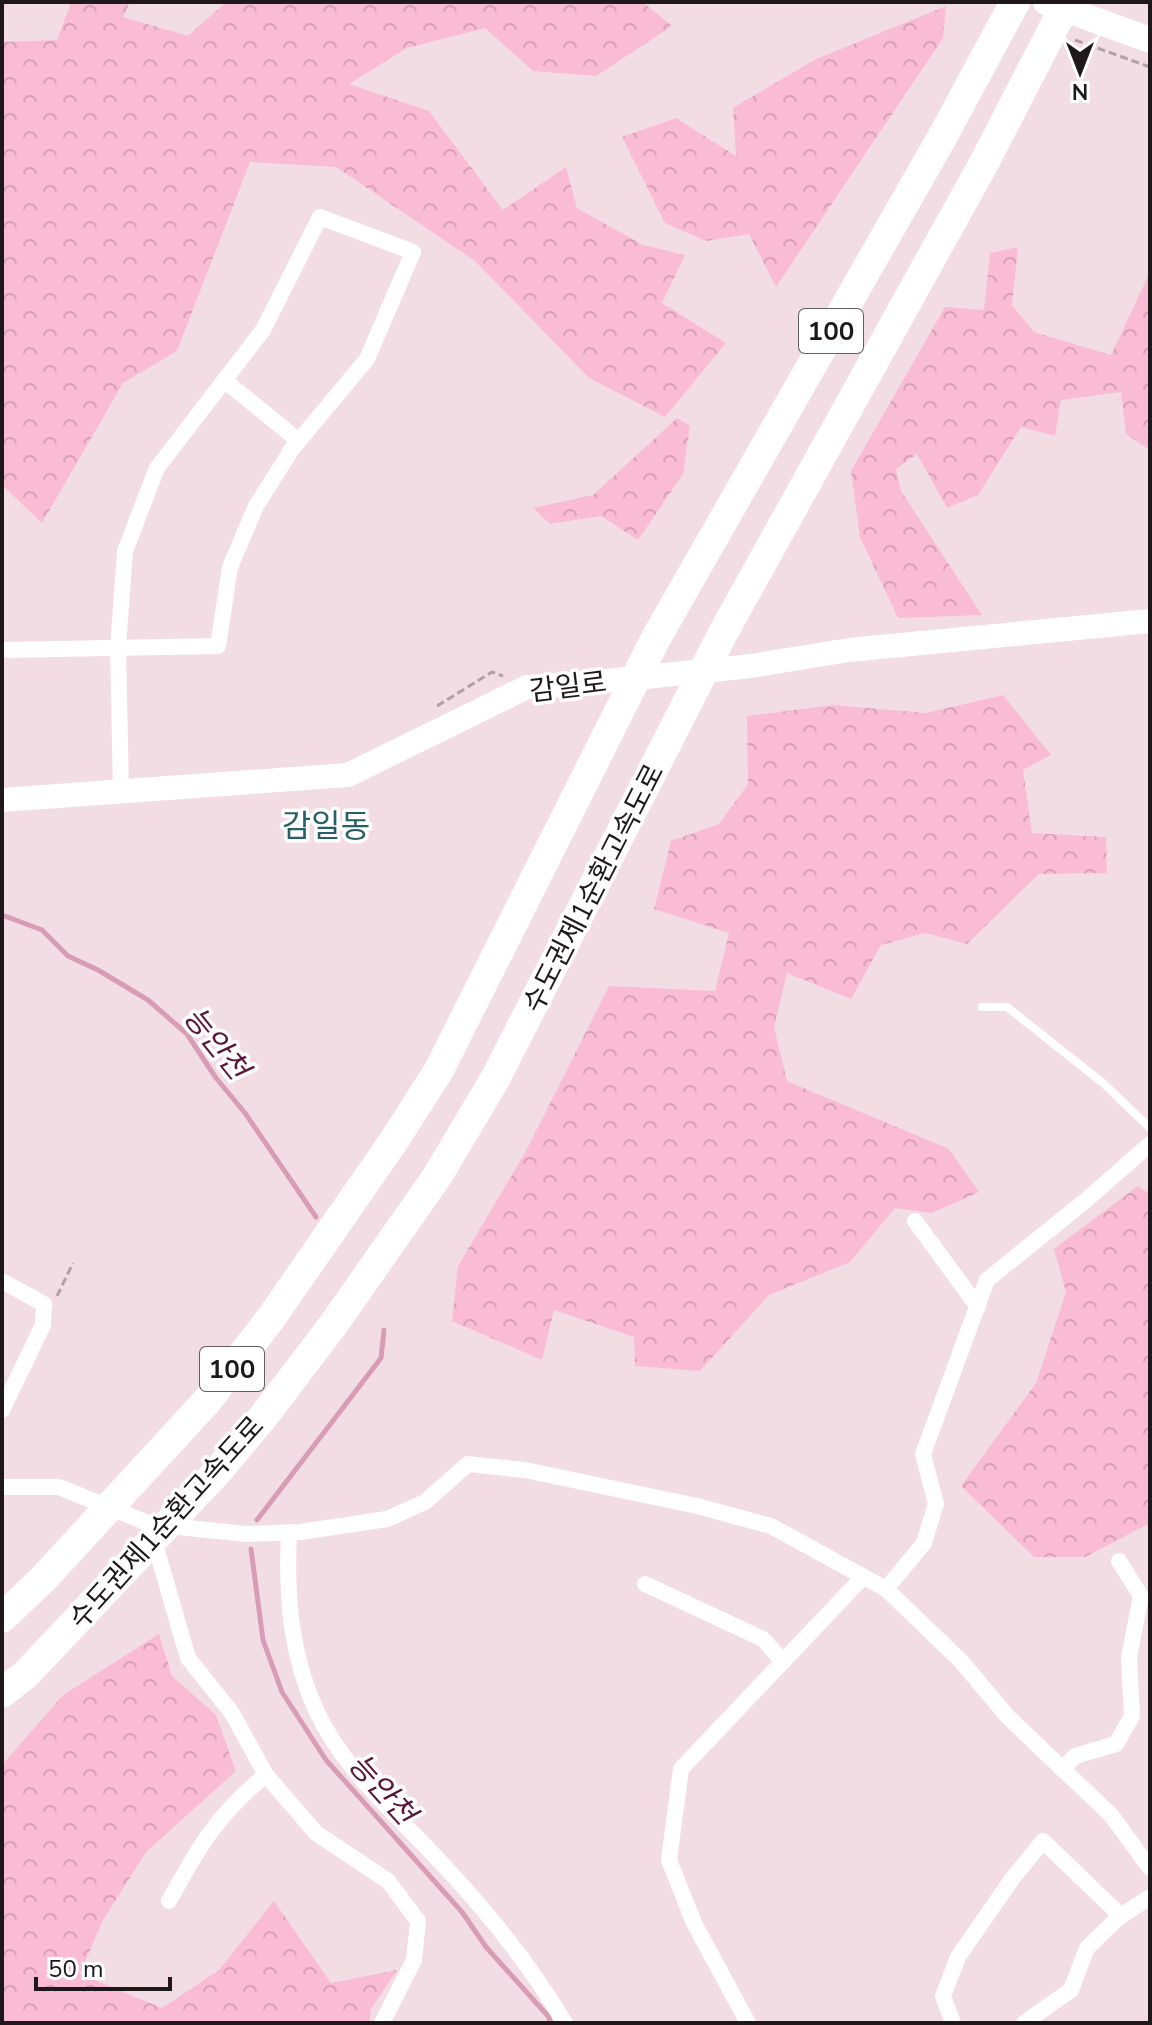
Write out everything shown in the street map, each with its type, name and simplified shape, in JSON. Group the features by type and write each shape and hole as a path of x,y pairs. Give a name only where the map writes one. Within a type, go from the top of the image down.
{"highway":[{"name":"수도권제1순환고속도로","path":"2,1693 26,1674 217,1472 333,1325 438,1175 495,1079 723,633 984,163 1067,2"},
{"name":"수도권제1순환고속도로","path":"2,1618 43,1579 206,1402 271,1318 439,1070 656,638 1010,13"},
{"path":"2,1701 26,1674"}],"main road":[{"path":"1046,2 1150,40"}],"street":[{"path":"2,650 118,648 218,646 230,567 256,506 299,441 367,359 413,252 320,217 263,330 157,468 125,551 118,648 121,792"},
{"path":"224,380 299,441"},
{"name":"감일로","path":"2,800 348,775 527,687 751,666 849,650 1150,621"},
{"path":"886,1589 924,1543 936,1504 923,1454 987,1280 1150,1144"},
{"path":"915,1221 978,1307"},
{"path":"2,1281 44,1304 43,1325 2,1410"},
{"path":"2,1487 59,1487 150,1524 246,1534 289,1532 387,1519 425,1502 468,1464 525,1470 697,1506 771,1526 886,1589 961,1661 1008,1717 1111,1815 1150,1868"},
{"path":"150,1524 188,1658 232,1713 266,1775 316,1833 388,1881 418,1921 414,1960 382,2023"},
{"path":"289,1532 287,1581 295,1650 317,1711 340,1753 505,1934 565,2023"},
{"path":"1062,1769 1075,1756 1116,1744 1132,1716 1129,1657 1141,1596 1119,1561"},
{"path":"748,2023 694,1923 669,1860 681,1769 863,1577"},
{"path":"645,1584 763,1639 783,1662"},
{"path":"169,1901 202,1840 242,1794 266,1775"},
{"path":"953,2023 943,1996 958,1957 1012,1879 1043,1841 1121,1916"},
{"path":"1024,2023 1071,1990 1087,1948 1121,1916 1150,1897"}],"lane":[{"path":"982,1007 1007,1007 1103,1083 1150,1128"}],"path":[{"path":"429,711 492,672 527,687"}],"green space":[{"path":"71,2 130,2 123,17 188,36 226,2 643,2 672,26 596,76 533,71 485,28 407,48 349,84 429,111 503,210 566,167 577,208 643,245 685,255 662,303 726,343 665,417 589,378 475,261 336,167 250,162 177,351 123,383 42,523 2,485 2,42 57,40"},
{"path":"946,6 943,38 776,287 749,234 706,241 665,223 622,137 676,118 736,156 733,108 814,60"},
{"path":"1018,247 1012,305 1034,332 1111,355 1150,272 1150,450 1126,434 1121,392 1061,400 1055,436 1021,427 978,495 947,508 917,454 896,469 901,491 982,615 898,618 860,537 851,471 945,307 984,310 990,253"},
{"path":"677,418 690,426 683,474 638,540 601,516 550,524 533,508 593,495"},
{"path":"1003,695 1051,755 1023,770 1032,833 1106,837 1107,873 1039,874 967,944 925,933 881,945 851,999 787,973 774,1027 787,1081 949,1149 979,1192 932,1213 895,1208 850,1262 769,1295 700,1371 635,1366 634,1337 554,1310 542,1360 452,1321 458,1266 526,1151 609,986 715,991 729,933 654,909 671,841 719,824 748,784 747,716 832,705 926,713"},
{"path":"1138,1186 1150,1194 1150,1523 1085,1557 1034,1557 961,1486 1036,1383 1066,1292 1054,1249"},
{"path":"159,1634 172,1676 216,1715 236,1771 146,1852 102,1922 80,1974 162,2008 219,1970 274,1901 331,1983 397,1970 371,2009 369,2023 2,2023 2,1765 63,1695"}],"waterway":[{"name":"능안천","path":"2,915 42,930 68,956 148,1000 187,1034 316,1217"},
{"name":"능안천","path":"257,1520 381,1358 384,1330"},
{"name":"능안천","path":"251,1549 263,1640 282,1692 326,1760 462,1912 486,1947 551,2023"}],"district":[{"name":"감일동","path":"326,826"}]}
